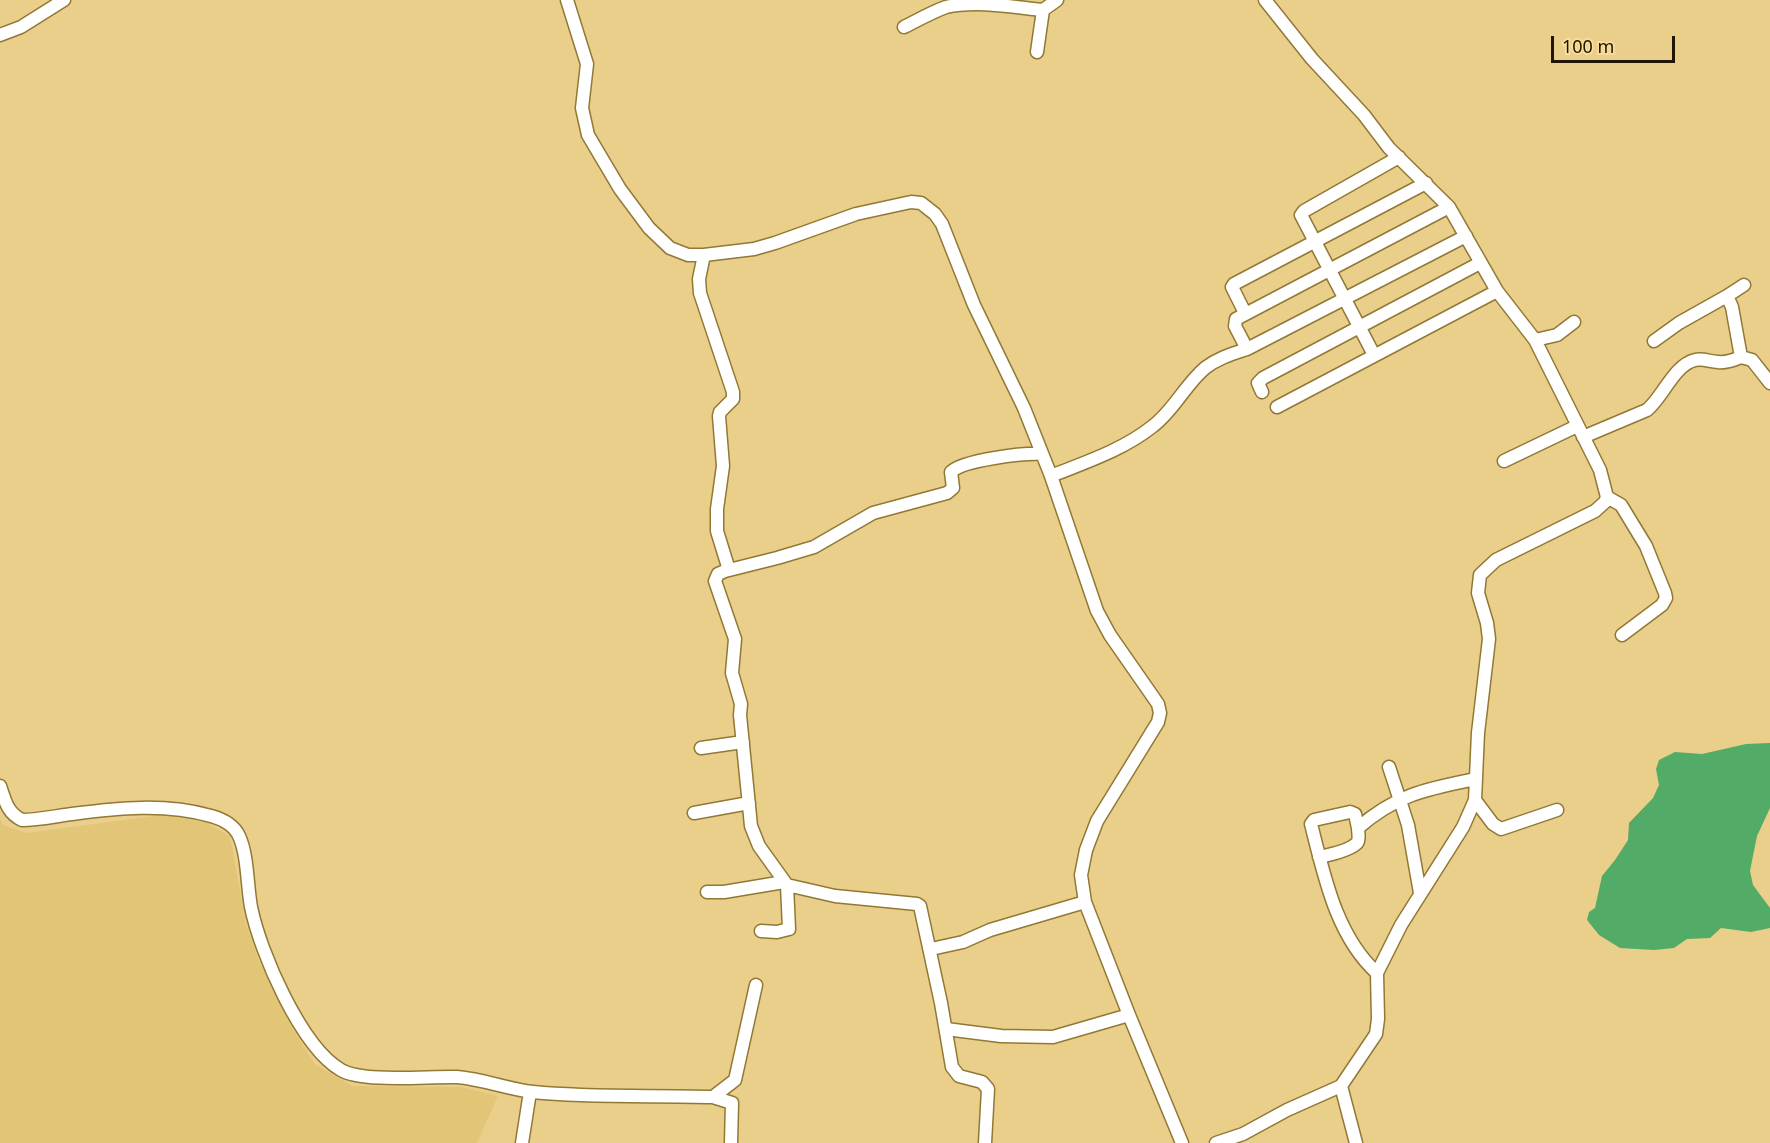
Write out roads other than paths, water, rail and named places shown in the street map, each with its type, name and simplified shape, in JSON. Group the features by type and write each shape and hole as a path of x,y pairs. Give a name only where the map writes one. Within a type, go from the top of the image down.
{"street":[{"path":"0,36 21,27 64,0"},
{"path":"567,0 587,64 588,72 582,108 588,135 620,189 663,243 688,255 730,253 776,243 838,219 911,201 921,203 935,214 942,224 974,305 1017,393 1051,476 1097,611 1110,635 1153,697 1160,713 1153,731 1097,821 1090,836 1081,875 1085,902 1182,1143"},
{"path":"904,27 946,7 974,3 1043,10 1057,0"},
{"path":"1216,1143 1243,1134 1287,1110 1341,1086 1378,1028 1377,973 1420,893 1463,827 1475,800 1478,733 1489,639 1478,593 1480,575 1496,560 1594,511 1605,502 1607,497 1600,470 1535,340 1497,291 1449,207 1389,148 1364,115 1312,59 1265,0"},
{"path":"1037,52 1043,10"},
{"path":"1374,355 1301,214 1399,157"},
{"path":"1245,313 1233,292 1234,284 1426,183"},
{"path":"1247,349 1234,324 1236,319 1449,207"},
{"path":"1051,476 1115,450 1146,432 1167,413 1204,369 1227,355 1247,349 1466,236"},
{"path":"704,255 699,279 700,293 733,392 732,399 722,409 719,416 723,466 717,509 717,531 729,570"},
{"path":"1262,392 1258,383 1260,379 1480,263"},
{"path":"1654,341 1678,322 1743,285"},
{"path":"1277,407 1497,291"},
{"path":"1727,296 1732,307 1741,357"},
{"path":"1535,340 1557,335 1574,322"},
{"path":"1504,461 1647,410 1672,378 1690,362 1704,359 1725,362 1741,357 1752,360 1770,383"},
{"path":"761,931 777,932 789,929 785,884 755,838 751,826 742,742 741,704 732,673 735,639 715,581 718,574 814,547 873,513 947,493 953,488 952,471 960,466 1001,457 1042,454"},
{"path":"1607,497 1621,506 1646,546 1666,598 1662,605 1622,635"},
{"path":"701,748 742,742"},
{"path":"1389,767 1408,825 1420,893"},
{"path":"1358,828 1376,813 1400,799 1476,779"},
{"path":"0,786 8,809 22,820 120,808 150,808 188,810 225,821 234,828 240,837 254,918 273,970 305,1034 327,1061 344,1072 360,1077 466,1078 530,1092 714,1097 732,1103"},
{"path":"1475,800 1493,824 1501,829 1557,810"},
{"path":"694,813 750,803"},
{"path":"1319,857 1356,844 1359,839 1358,828 1353,813 1346,812 1311,822 1319,857 1328,888 1355,949 1377,973"},
{"path":"707,892 785,884 835,896 919,904 931,949 954,1072 959,1076 982,1082 988,1089 986,1143"},
{"path":"931,949 963,942 990,930 1085,902"},
{"path":"731,1143 735,1080 756,985"},
{"path":"946,1029 1001,1036 1053,1037 1129,1015"},
{"path":"714,1097 735,1080"},
{"path":"1341,1086 1356,1143"},
{"path":"522,1143 530,1092"}]}
